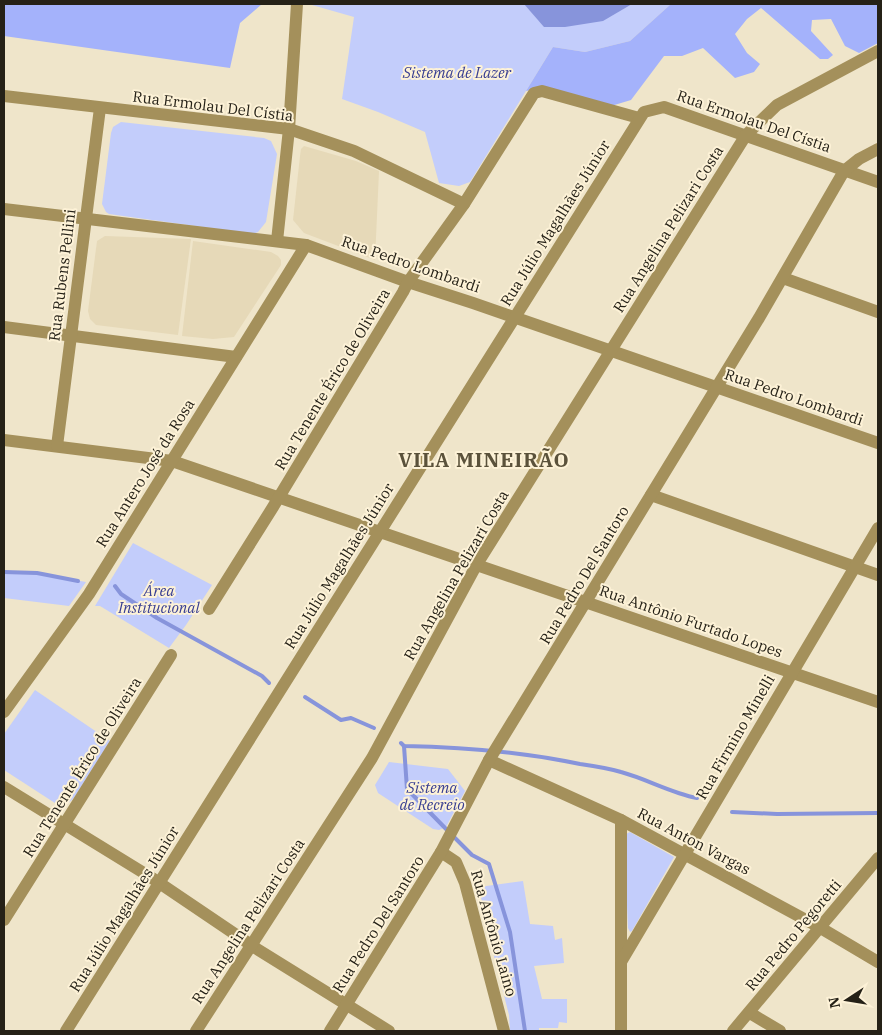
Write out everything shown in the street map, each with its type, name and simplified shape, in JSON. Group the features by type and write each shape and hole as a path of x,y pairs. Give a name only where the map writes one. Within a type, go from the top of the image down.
{"street":[{"path":"277,241 289,129 297,4"},
{"name":"Rua Angelina Pelizari Costa","path":"196,1031 372,758 477,564 746,136 777,105 878,51"},
{"name":"Rua Tenente Érico de Oliveira","path":"209,609 279,497 408,282 464,204 534,93 542,91 639,118"},
{"name":"Rua Ermolau Del Cístia","path":"4,96 289,129 354,152 464,204"},
{"name":"Rua Ermolau Del Cístia","path":"639,118 644,112 664,107 878,182"},
{"name":"Rua Rubens Pellini","path":"57,446 100,108"},
{"name":"Rua Júlio Magalhães Júnior","path":"66,1031 639,118"},
{"name":"Rua Pedro Del Santoro","path":"330,1031 441,852 489,760 783,278 844,171 859,159 878,149"},
{"name":"Rua Pedro Lombardi","path":"4,208 306,244 408,282 515,317 878,443"},
{"name":"Rua Antero José da Rosa","path":"4,712 104,571 306,244"},
{"path":"783,278 878,312"},
{"path":"4,327 236,357"},
{"name":"Rua Antônio Furtado Lopes","path":"4,440 172,460 878,702"},
{"path":"651,495 878,574"},
{"name":"Rua Firmino Minelli","path":"622,962 878,528"},
{"name":"Rua Tenente Érico de Oliveira","path":"4,920 171,655"},
{"name":"Rua Anton Vargas","path":"489,760 621,820 819,927 878,962"},
{"path":"4,787 160,883 253,945 389,1031"},
{"name":"Rua Firmino Minelli","path":"621,820 621,1031"},
{"name":"Rua Antônio Laino","path":"441,852 456,862 464,883 504,1031"},
{"name":"Rua Pedro Pegoretti","path":"733,1031 878,858"},
{"path":"750,1013 780,1031"}],"shaded area":[{"path":"4,4 262,4 240,23 230,68 4,36"},
{"path":"524,4 632,4 603,21 565,27 544,27"},
{"path":"671,4 878,4 878,43 859,53 845,46 831,19 812,20 811,31 833,55 828,59 820,59 761,8 747,19 735,34 747,53 760,64 754,72 735,78 703,48 682,56 664,56 631,100 611,106 541,88 526,91 553,47 585,52 630,41"},
{"path":"304,146 356,161 379,171 375,260 304,233 293,220 301,149"},
{"path":"105,236 191,239 178,335 96,325 90,319 88,311 97,241"},
{"path":"193,241 271,252 281,260 281,265 234,337 213,339 182,336"}],"green space":[{"name":"Sistema de Lazer","path":"312,4 671,4 630,41 585,52 553,47 470,182 459,186 439,183 425,132 342,99 354,17"},
{"path":"121,122 264,138 271,141 277,154 266,222 258,232 253,234 109,214 106,212 102,204 111,133 113,127"},
{"name":"Área Institucional","path":"133,543 212,585 169,648 100,606 95,606"},
{"path":"4,572 37,573 86,582 69,606 4,598"},
{"path":"35,690 110,741 74,798 65,804 58,805 4,770 4,734"},
{"name":"Sistema de Recreio","path":"389,762 448,769 465,791 446,827 439,830 433,829 378,793 375,785"},
{"path":"630,832 674,857 630,932 628,928 624,838"},
{"path":"523,881 530,924 553,926 555,940 562,938 564,963 534,966 542,999 567,999 567,1023 559,1022 558,1028 539,1028 539,1031 510,1031 509,1015 488,933 479,887"}],"waterway":[{"path":"4,572 37,573 78,581"},
{"path":"115,586 121,594 157,618 262,676 269,683"},
{"path":"305,697 341,720 351,718 374,728"},
{"path":"401,743 404,746 514,753 601,767 631,775 678,793 697,798"},
{"path":"404,746 407,789 448,831"},
{"path":"732,812 777,814 878,813"},
{"path":"453,836 472,855 489,864 510,932 525,1031"}],"district":[{"name":"VILA MINEIRÃO","path":"484,459"}]}
